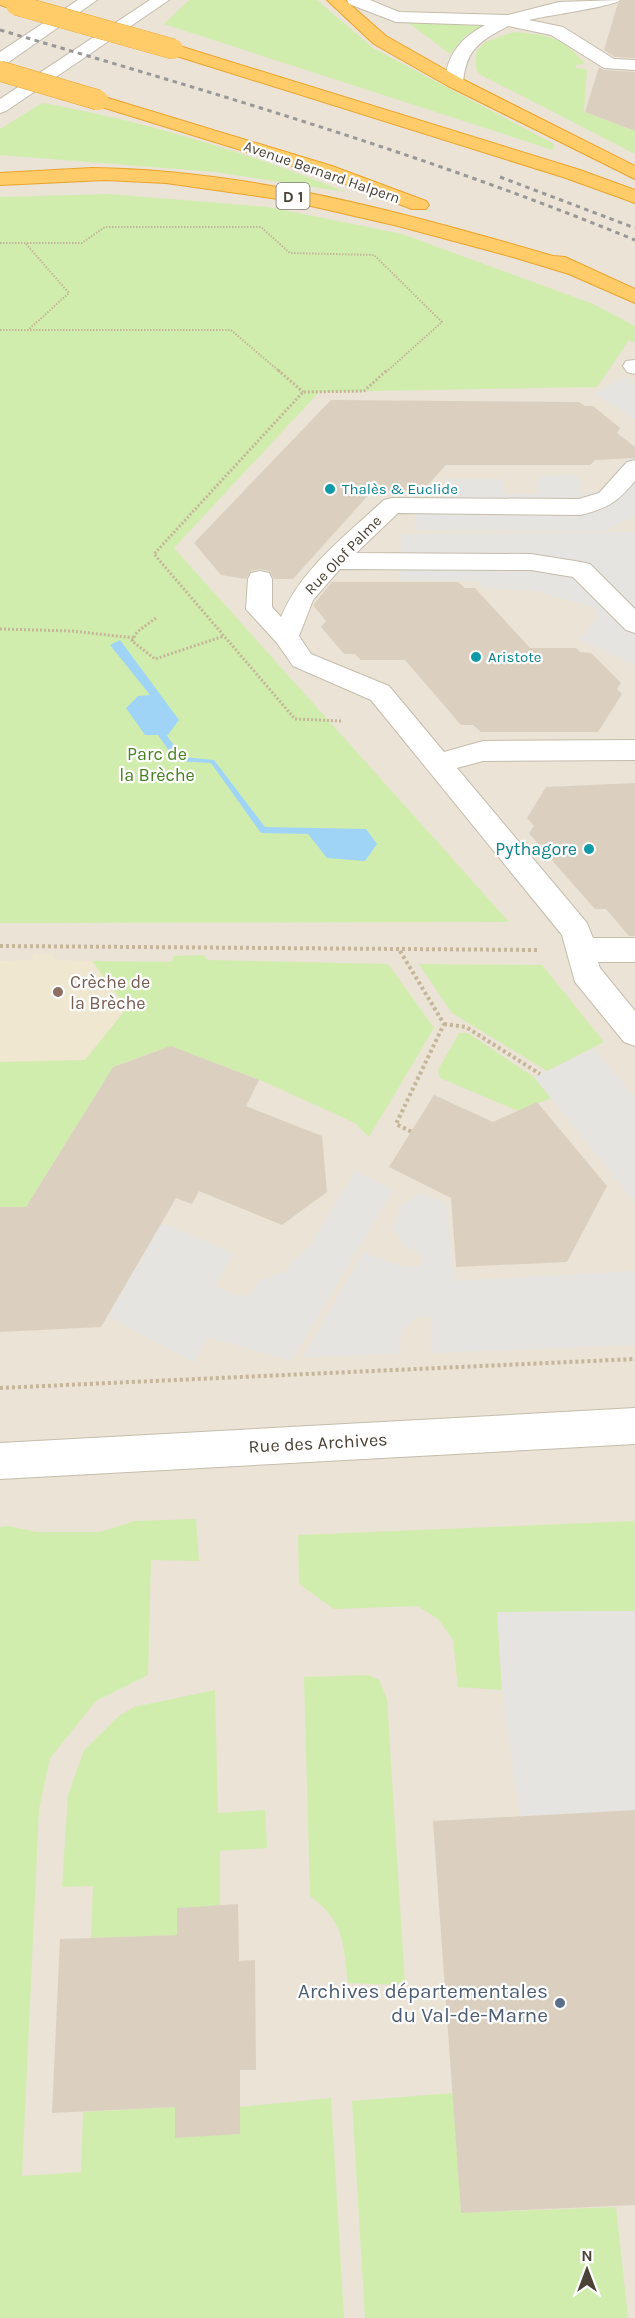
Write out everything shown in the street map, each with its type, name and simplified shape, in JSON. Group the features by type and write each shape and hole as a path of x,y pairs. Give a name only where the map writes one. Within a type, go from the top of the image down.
{"highway":[{"path":"335,0 380,40 454,82 635,173"},
{"path":"8,3 172,49 573,174 635,197"},
{"name":"Avenue Bernard Halpern","path":"0,71 325,170 488,231 635,297"},
{"path":"0,165 104,174"},
{"name":"D 1","path":"0,179 104,174 201,182 337,203 460,235 578,270"}],"street":[{"path":"0,60 89,0"},
{"path":"0,107 161,0"},
{"path":"355,0 396,17 506,21 557,31 610,64 635,65"},
{"path":"454,82 454,65 462,50 472,40 506,21 559,6 612,0"},
{"name":"Rue Olof Palme","path":"286,637 302,597 333,561 392,505 581,507 607,498 635,467"},
{"path":"333,561 531,562 581,570 635,624"},
{"path":"260,579 259,609 286,637 302,660 380,693 440,763 576,931 586,973 635,1034"},
{"path":"440,763 483,751 635,750"},
{"path":"581,950 635,950"},
{"name":"Rue des Archives","path":"0,1461 635,1426"}],"path":[{"path":"0,243 82,243 105,226 261,227 290,253 374,255 442,322 364,391 303,392 231,330 0,330"},
{"path":"26,243 69,293 28,330"},
{"path":"303,392 154,554 295,719 349,721"},
{"path":"156,618 137,632 132,641 155,659 224,636"},
{"path":"0,629 72,631 134,638"},
{"path":"0,946 541,950 540,941"},
{"path":"399,950 444,1024"},
{"path":"444,1024 466,1027 540,1074"},
{"path":"412,1132 396,1124 444,1024"},
{"path":"0,1388 635,1359"}],"shaded area":[{"path":"0,0 635,0 635,2318 0,2318"},
{"path":"625,377 635,383 635,419 594,394"},
{"path":"635,445 635,516 604,531 417,530 415,513 444,495 444,479 504,479 504,494 537,494 539,476 578,475 581,495 603,490"},
{"path":"635,532 635,665 579,639 597,618 595,608 536,591 481,588 480,581 400,580 401,534"},
{"name":"Crèche de la Brèche","path":"34,954 53,955 56,960 92,961 127,1008 85,1060 0,1062 0,961 31,960"},
{"path":"594,1049 635,1097 635,1203 534,1077"},
{"path":"355,1171 393,1190 291,1361 208,1337 194,1363 108,1316 162,1223 233,1253 216,1286 234,1295 249,1296 259,1281 287,1270 294,1259 309,1247"},
{"path":"419,1193 446,1203 455,1281 635,1271 635,1345 431,1353 432,1317 418,1316 402,1331 398,1354 303,1357 363,1252 402,1267 421,1266 421,1254 404,1247 393,1229 400,1207"},
{"path":"635,1611 635,1811 520,1817 502,1690 497,1612"}],"green space":[{"path":"189,0 317,0 373,48 554,144 553,150 164,24"},
{"path":"406,21 485,25 466,35 450,54"},
{"path":"513,32 546,36 562,42 577,55 585,64 576,65 576,68 587,69 584,112 635,131 635,154 481,75 476,70 476,52 485,42"},
{"path":"42,103 119,119 234,151 346,192 215,172 0,155 0,129"},
{"name":"Parc de la Brèche","path":"109,194 268,207 402,234 593,304 635,326 635,343 629,340 597,387 319,392 174,548 509,922 0,923 0,197"},
{"path":"203,955 208,960 388,964 434,1028 369,1137 355,1123 260,1080 172,1047 163,1056 156,1051 113,1067 26,1207 0,1207 0,1062 85,1060 127,1008 92,961 171,962 174,956"},
{"path":"419,964 542,965 604,1042 547,1071 452,1013"},
{"path":"459,1033 468,1033 534,1077 551,1098 518,1111 440,1078 438,1070"},
{"path":"196,1519 199,1561 151,1560 148,1675 96,1701 50,1758 39,1809 22,2176 81,2172 83,2112 175,2107 175,2137 240,2134 240,2107 331,2098 344,2318 0,2318 0,1527 8,1526 36,1532 100,1532 135,1521"},
{"path":"635,1521 635,1611 498,1612 502,1690 458,1687 453,1640 438,1619 418,1606 334,1609 299,1584 298,1535"},
{"path":"369,1675 379,1680 387,1699 405,1985 348,1983 343,1945 336,1924 310,1896 304,1677"},
{"path":"215,1690 218,1813 265,1810 267,1848 220,1851 220,1906 177,1908 177,1935 91,1938 93,1886 62,1887 68,1795 84,1750 119,1716 134,1707"},
{"path":"453,2093 461,2213 616,2207 628,2318 365,2318 352,2101"}],"water":[{"path":"120,640 179,720 167,736 183,757 214,760 265,827 366,829 377,844 365,861 327,858 308,834 261,833 211,763 176,761 158,735 145,735 126,708 138,696 150,695 110,645"}],"building":[{"path":"622,0 635,0 635,58 615,57 604,50 618,3"},
{"path":"599,67 604,70 635,72 635,131 585,112"},
{"name":"Thalès & Euclide","path":"331,400 579,402 585,406 593,406 620,428 617,433 635,447 635,458 595,460 590,465 446,465 427,486 416,487 412,491 372,491 293,579 274,579 269,571 260,569 251,571 246,579 221,575 194,543"},
{"name":"Aristote","path":"332,582 458,582 465,588 475,588 530,648 576,648 580,652 591,653 621,683 617,689 622,694 598,732 481,732 473,725 461,725 405,660 361,660 355,654 344,654 321,627 326,621 313,605"},
{"name":"Pythagore","path":"635,783 635,936 629,936 606,909 595,909 564,874 529,833 534,826 527,818 546,787"},
{"path":"171,1046 259,1080 246,1106 322,1136 327,1192 282,1225 199,1191 192,1204 176,1198 101,1327 0,1332 0,1207 26,1207 113,1067"},
{"path":"434,1095 493,1122 537,1102 607,1186 567,1262 456,1267 451,1198 389,1167"},
{"name":"Archives départementales du Val-de-Marne","path":"635,1810 635,2205 461,2213 433,1821"},
{"path":"238,1904 239,1961 255,1960 256,2070 240,2070 240,2134 175,2138 175,2107 52,2113 60,1939 177,1935 177,1908"}],"railway":[{"path":"0,30 400,153 479,180 635,240"},
{"path":"500,177 635,228"}],"place":[{"name":"Thalès & Euclide","path":"330,489"},
{"name":"Aristote","path":"476,657"},
{"name":"Pythagore","path":"589,849"},
{"name":"Crèche de la Brèche","path":"58,992"},
{"name":"Archives départementales du Val-de-Marne","path":"560,2003"}]}
